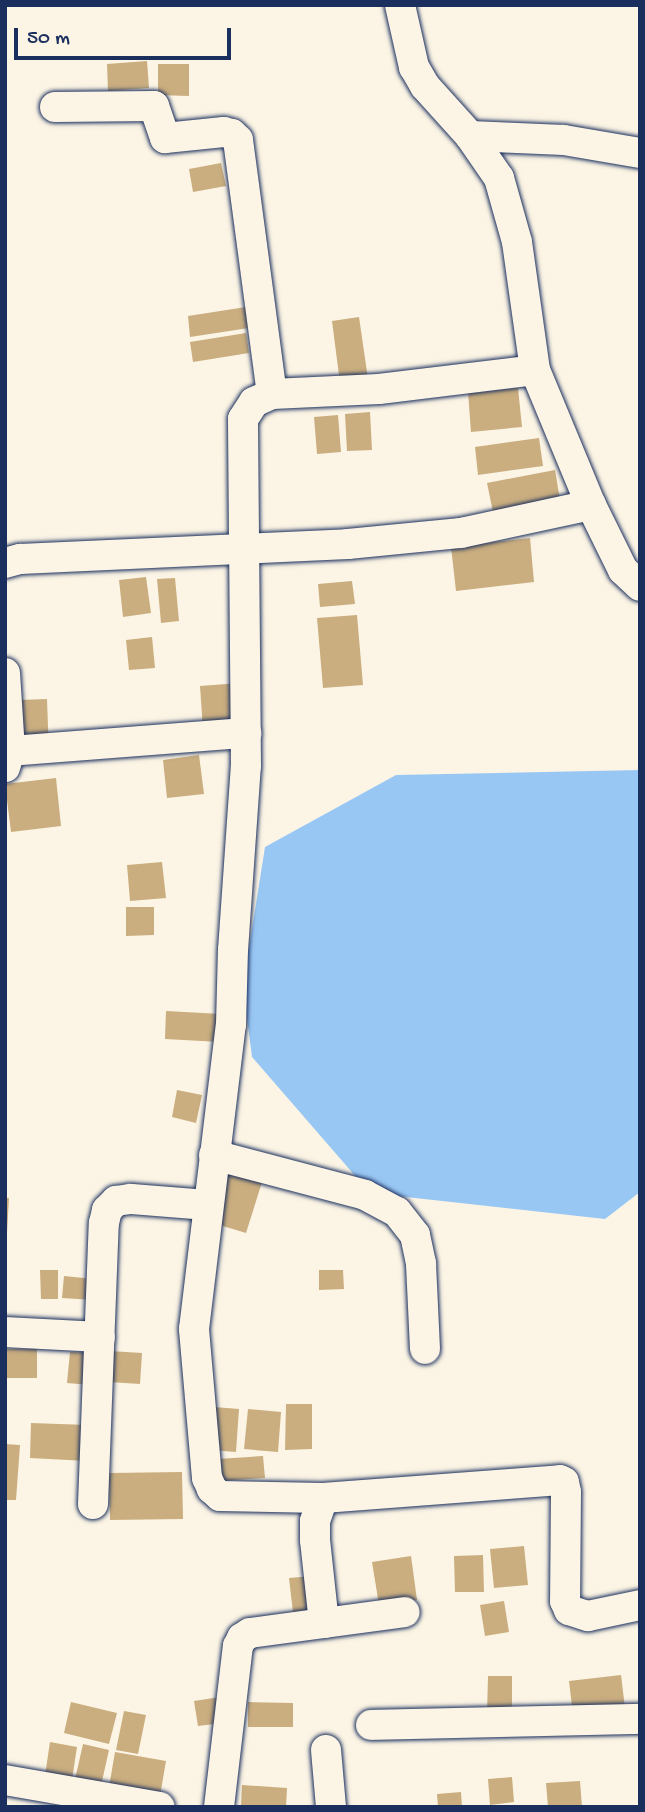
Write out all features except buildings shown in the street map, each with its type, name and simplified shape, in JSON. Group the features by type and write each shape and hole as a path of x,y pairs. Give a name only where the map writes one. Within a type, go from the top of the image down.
{"street":[{"path":"400,5 414,67 425,86 470,136 499,178 517,242 535,370 591,505 623,570 640,586"},
{"path":"55,107 154,106 165,138 224,132 232,134 237,140 272,394"},
{"path":"470,136 564,140 640,153"},
{"path":"535,370 379,389 272,394 254,402 243,419 246,733 231,1024 194,1329 207,1478 212,1489 220,1496 323,1498 564,1482 565,1601 569,1610 588,1616 640,1605"},
{"path":"5,563 19,559 244,551 461,533 591,505"},
{"path":"5,673 8,759 246,733"},
{"path":"214,1155 365,1195 397,1212 415,1235 421,1264 425,1349"},
{"path":"93,1504 104,1223 107,1210 116,1201 131,1199 208,1205"},
{"path":"5,1332 100,1337"},
{"path":"323,1498 315,1521 315,1540 324,1623"},
{"path":"219,1807 238,1646 250,1633 405,1612"},
{"path":"371,1725 640,1719"},
{"path":"326,1750 331,1807"},
{"path":"5,1780 100,1802 160,1807"}],"water":[{"path":"640,770 640,1192 605,1219 370,1193 252,1057 243,986 265,847 396,775"}]}
